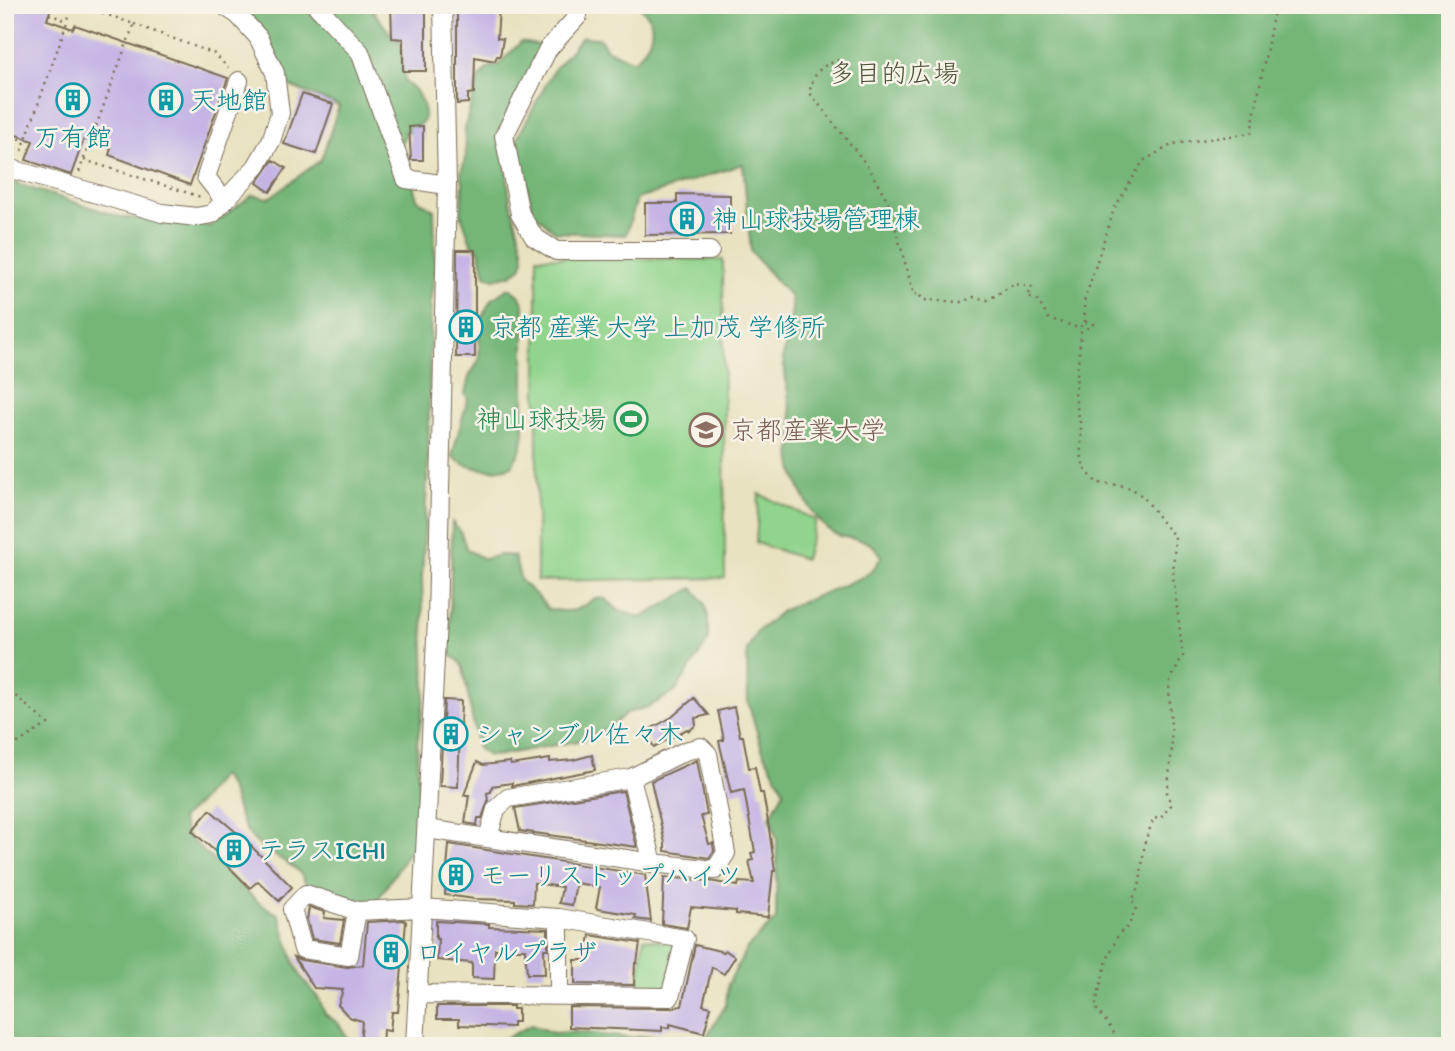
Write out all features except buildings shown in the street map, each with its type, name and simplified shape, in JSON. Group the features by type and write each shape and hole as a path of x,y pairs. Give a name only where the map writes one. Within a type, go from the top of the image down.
{"street":[{"path":"5,167 162,213 196,217 212,214 220,195 256,167 271,141 280,113 275,73 258,37 238,15 222,5"},
{"path":"316,5 360,52 406,179 447,185"},
{"path":"415,1046 437,620 447,185 443,5"},
{"path":"577,5 578,16 548,49 512,117 505,136 520,214 534,237 556,251 710,251"},
{"path":"220,195 206,177 239,81"},
{"path":"427,829 653,863 715,870 726,853 708,754 701,747 685,751 632,778 508,798 496,809 488,838"},
{"path":"632,778 653,863"},
{"path":"356,911 422,908 559,918 685,939 670,997 419,994"},
{"path":"559,918 559,995"}],"path":[{"path":"5,134 24,144 72,7 59,5"},
{"path":"78,5 113,14 215,54 239,81"},
{"path":"102,13 105,5"},
{"path":"839,60 821,66 813,78 809,92 866,164 888,201 914,295 918,293 923,300 962,302 974,297 988,300 1014,284 1029,285 1032,287 1028,297 1038,301 1048,318 1079,328 1085,322 1084,302 1114,209 1143,161 1174,144 1251,133 1275,5"},
{"path":"49,14 67,21"},
{"path":"77,178 134,24"},
{"path":"84,160 202,197 220,195"},
{"path":"1085,322 1093,324 1081,332 1075,397 1081,427 1084,468 1097,483 1126,486 1146,498 1167,529 1175,536 1173,576 1183,647 1183,656 1169,683 1172,749 1167,793 1171,805 1160,819 1154,818 1145,841 1140,883 1132,901 1136,908 1128,927 1119,933 1107,960 1095,1007 1113,1031 1119,1046"},
{"path":"5,687 48,724 5,751"}],"green space":[{"path":"235,5 303,5 315,19 320,20 325,5 369,5 387,29 400,40 405,82 416,91 424,107 424,120 411,132 406,131 402,144 417,199 434,210 435,273 431,295 428,464 422,578 425,692 417,745 419,803 413,846 375,904 309,887 293,867 253,840 221,775 199,803 181,819 187,836 259,903 279,915 302,978 319,999 325,1014 338,1023 353,1046 5,1046 5,180 121,217 211,226 252,195 269,198 321,160 339,106 287,85"},
{"name":"多目的広場","path":"639,5 1450,5 1450,1046 499,1046 504,1039 531,1025 553,1033 705,1039 726,1005 728,984 747,948 776,919 777,840 770,817 784,791 762,749 748,702 747,650 757,632 783,610 863,577 874,568 882,556 868,543 831,531 815,515 797,482 792,457 793,428 783,358 792,310 791,297 751,252 743,164 637,199 626,235 555,232 533,212 517,139 553,71 582,37 599,38 608,50 634,61 638,57 652,31 648,15"},
{"path":"521,42 543,46 501,127 510,200 524,259 521,268 511,275 494,279 485,275 479,251 471,243 461,215 461,173 466,155 465,127 478,79 488,68 498,65"},
{"name":"神山球技場","path":"537,257 723,260 725,578 537,581"},
{"path":"507,289 519,295 524,305 524,433 521,449 512,466 481,469 458,461 452,456 468,398 465,394 469,377 479,360 480,321 491,300"},
{"path":"759,494 816,520 805,559 756,543"},
{"path":"452,522 460,531 467,550 484,559 500,555 514,556 521,581 548,609 573,610 595,598 606,599 618,610 641,618 693,588 705,604 708,641 675,692 648,707 626,713 613,725 583,740 488,756 478,749 463,668 459,661 447,653"},
{"path":"644,938 672,943 675,949 667,985 657,992 638,990"}],"place":[{"name":"万有館","path":"73,100"},
{"name":"天地館","path":"166,100"},
{"name":"神山球技場管理棟","path":"687,219"},
{"name":"京都 産業 大学 上加茂 学修所","path":"466,327"},
{"name":"神山球技場","path":"631,419"},
{"name":"京都産業大学","path":"706,430"},
{"name":"シャンブル佐々木","path":"451,734"},
{"name":"テラスICHI","path":"234,850"},
{"name":"モーリストップハイツ","path":"456,875"},
{"name":"ロイヤルプラザ","path":"391,952"}]}
